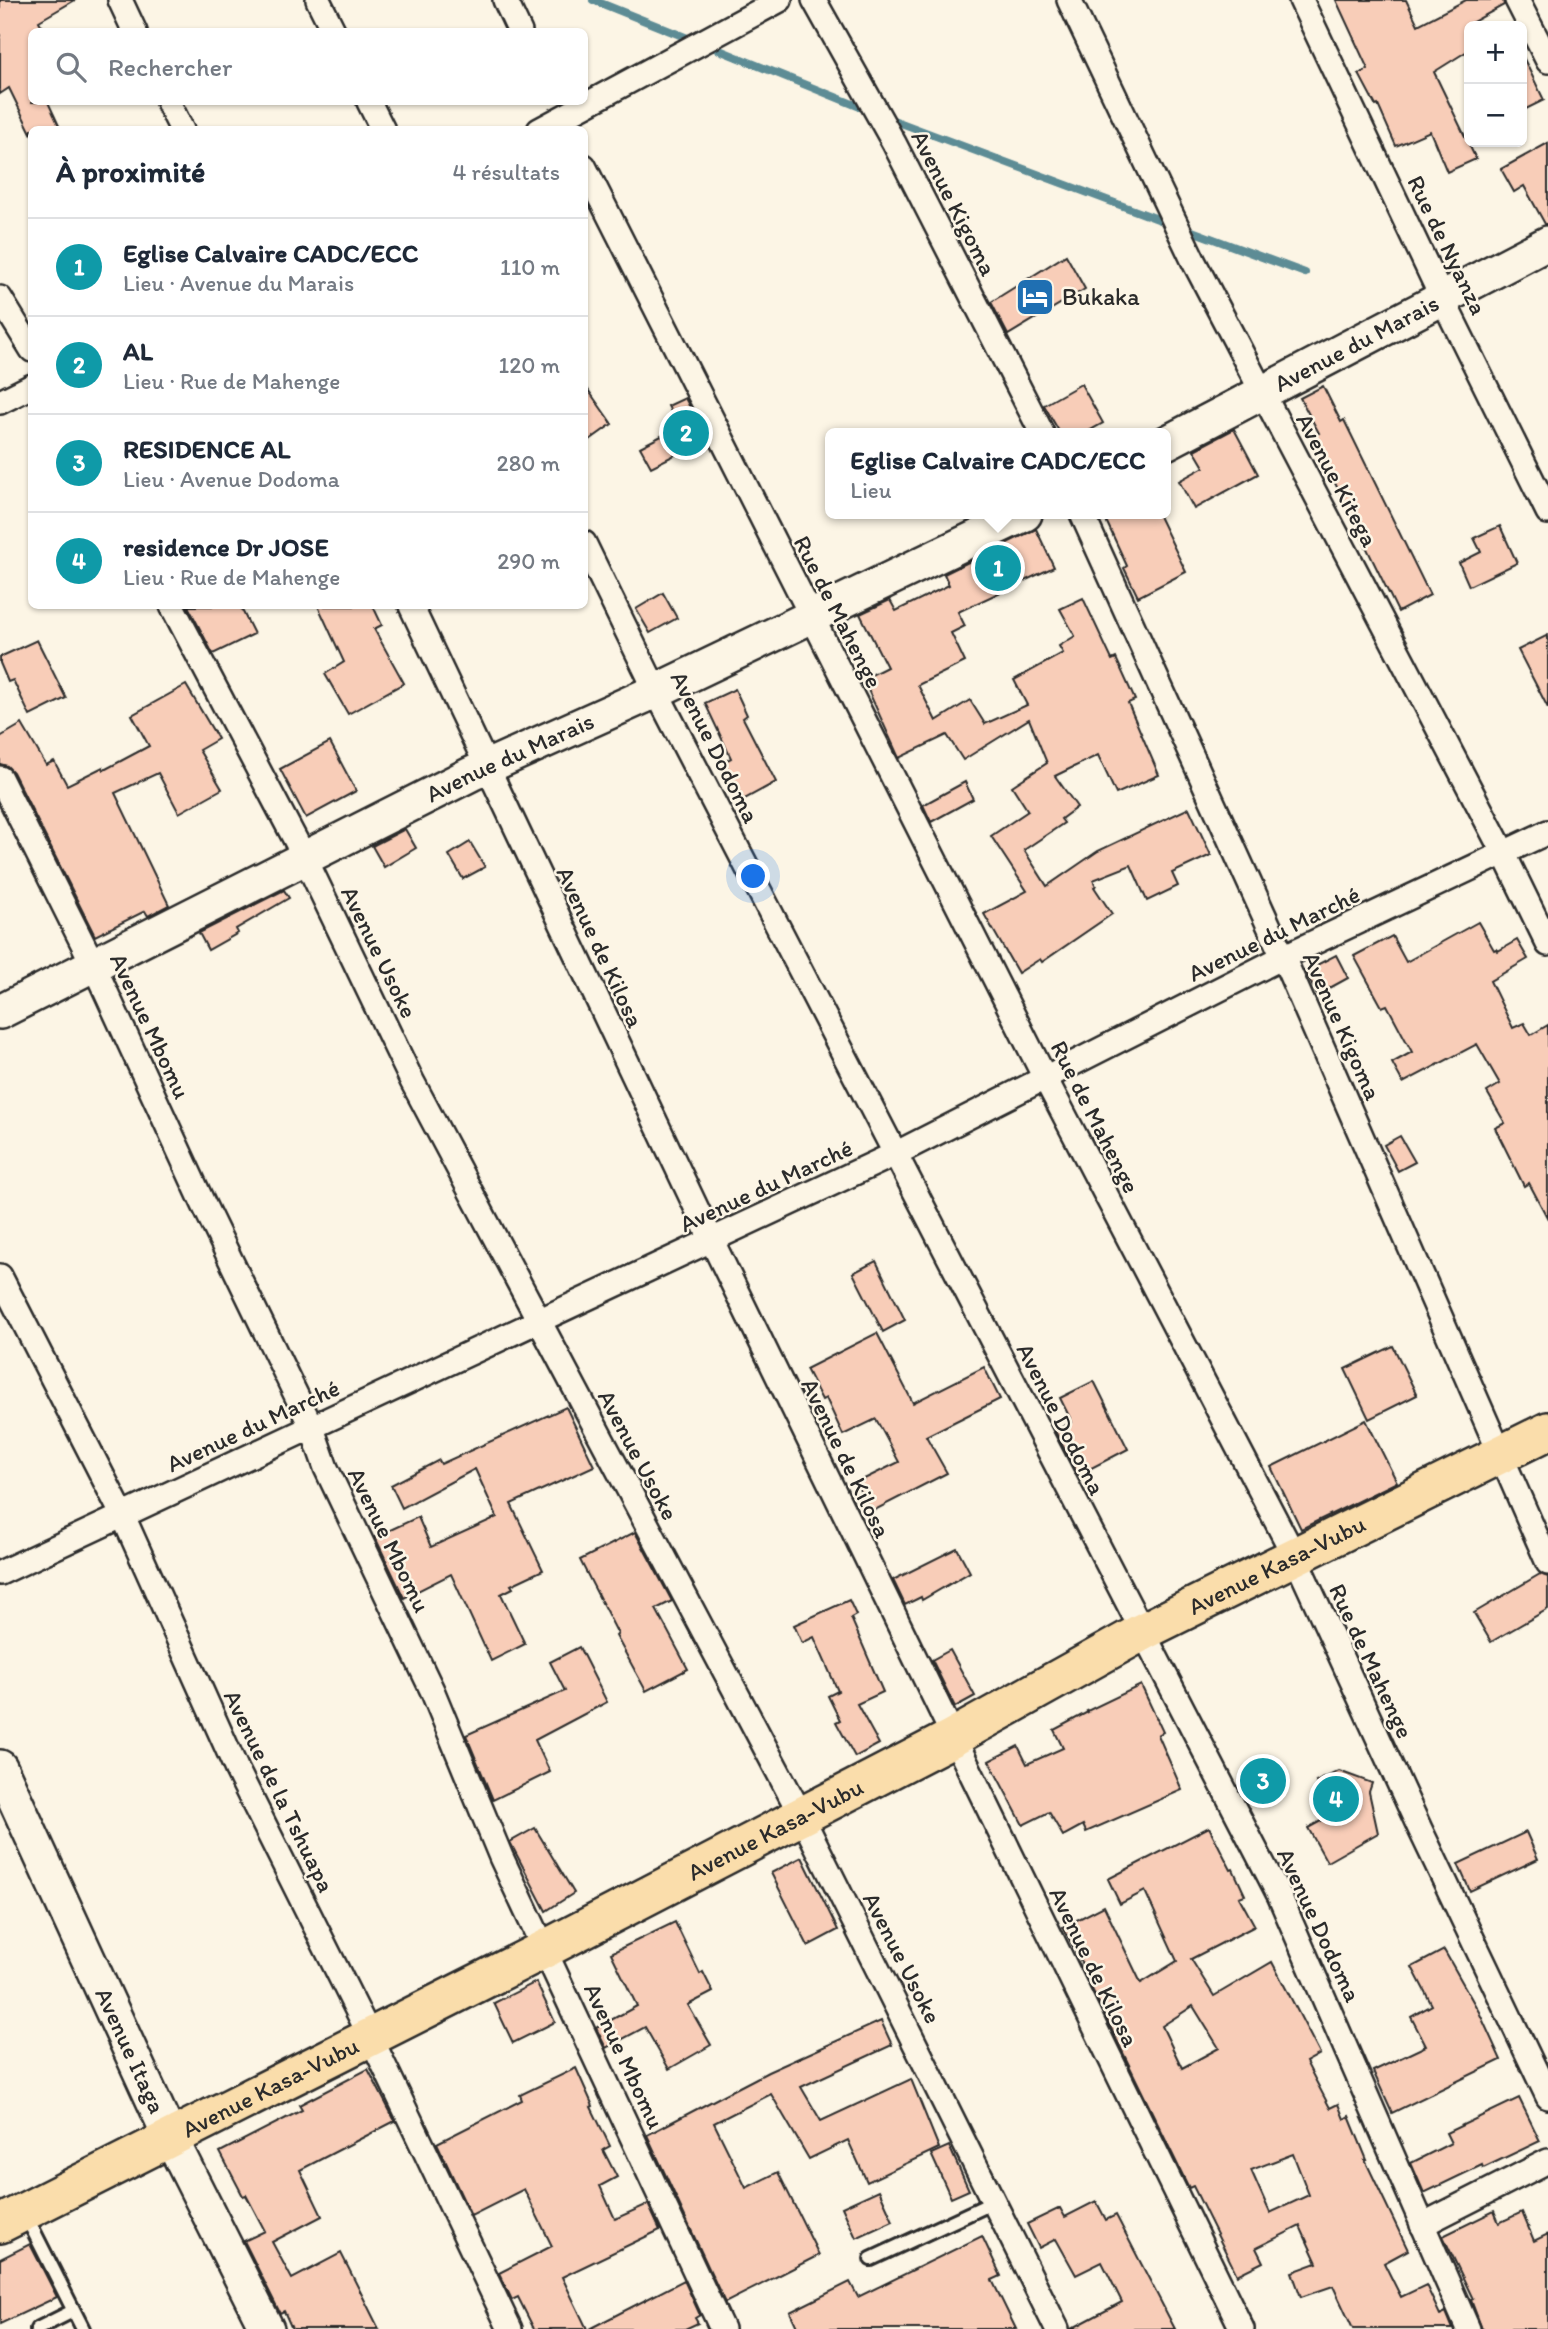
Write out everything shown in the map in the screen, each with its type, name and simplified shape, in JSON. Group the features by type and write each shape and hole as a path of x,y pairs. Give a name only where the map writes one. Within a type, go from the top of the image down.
{"main road":[{"name":"Avenue Kasa-Vubu","path":"12,2218 545,1949 952,1738 1142,1632 1548,1431"}],"street":[{"path":"120,0 133,28"},
{"path":"318,0 332,28"},
{"path":"505,0 518,28"},
{"path":"588,102 780,0"},
{"name":"Avenue Kigoma","path":"814,0 894,143 1039,428"},
{"name":"Avenue Kitega","path":"1069,0 1165,206 1504,854 1548,944"},
{"name":"Rue de Nyanza","path":"1301,0 1442,298 1548,512"},
{"path":"1517,0 1548,61"},
{"path":"170,105 180,126"},
{"path":"370,105 381,126"},
{"path":"545,126 583,105"},
{"name":"Rue de Mahenge","path":"588,174 1045,1078 1294,1557 1548,2097"},
{"name":"Avenue du Marais","path":"1171,440 1548,243"},
{"path":"0,298 28,344"},
{"path":"0,402 28,388"},
{"name":"Avenue du Marais","path":"0,1012 486,766 656,691 1015,519"},
{"name":"Avenue Kigoma","path":"1084,519 1283,957 1548,1563"},
{"name":"Avenue Dodoma","path":"588,551 656,691 1279,1895 1468,2329"},
{"name":"Avenue Usoke","path":"175,609 305,858 412,1082 801,1815 1057,2329"},
{"name":"Avenue de Kilosa","path":"412,609 712,1241 1242,2329"},
{"name":"Avenue Mbomu","path":"0,778 93,964 203,1203 312,1428 326,1468 432,1690 500,1857 722,2329"},
{"name":"Avenue du Marché","path":"0,1573 895,1154 1283,957 1548,832"},
{"name":"Avenue de la Tshuapa","path":"0,1276 123,1516 237,1770 370,2036 510,2329"},
{"name":"Avenue Itaga","path":"0,1767 170,2137 267,2329"},
{"path":"1422,2225 1548,2161"}],"lane":[{"path":"871,2259 994,2202"},
{"path":"12,2218 83,2329"},
{"path":"37,2329 73,2311"}],"building":[{"path":"0,0 75,0 39,21 43,28 28,28 28,105 49,105 59,126 28,127 9,88 0,94"},
{"path":"1336,0 1406,0 1418,25 1466,0 1503,0 1504,5 1475,21 1464,21 1464,53 1434,72 1464,134 1464,147 1470,147 1476,159 1447,172 1430,131 1396,146 1378,105 1376,106 1359,74 1368,69"},
{"path":"1527,65 1544,100 1527,108"},
{"path":"1548,143 1548,224 1545,224 1524,186 1514,192 1501,169"},
{"name":"Bukaka","path":"1066,255 1085,289 1008,335 991,302"},
{"path":"1081,384 1103,423 1094,428 1057,428 1044,405"},
{"path":"1323,386 1341,422 1344,420 1430,595 1398,612 1312,436 1319,433 1300,398"},
{"path":"588,390 612,424 588,441"},
{"path":"685,398 707,439 651,467 640,447 679,427 668,406"},
{"path":"1234,429 1258,474 1194,509 1179,481 1204,467 1194,450"},
{"path":"1105,519 1160,519 1186,572 1138,597 1124,568 1127,566"},
{"path":"1500,526 1517,563 1469,586 1459,563 1481,552 1474,538"},
{"path":"1036,529 1054,567 958,612 965,626 951,633 965,662 918,685 936,721 970,700 985,724 1027,705 1014,680 1063,653 1059,646 1075,636 1060,609 1083,598 1112,660 1116,658 1135,700 1128,703 1159,775 1116,794 1098,755 1055,776 1077,807 1061,819 1064,823 1024,850 1047,886 1098,851 1189,808 1211,855 1172,873 1178,886 1147,901 1131,865 1093,880 1096,886 1094,887 1112,914 1042,962 1040,959 1018,973 984,914 1027,891 991,836 1028,811 1012,786 1047,763 1029,719 963,760 947,735 899,758 863,679 887,667 860,614 890,600 896,611 949,585 944,574"},
{"path":"663,593 677,618 650,633 636,609"},
{"path":"190,609 242,609 254,634 213,654"},
{"path":"319,609 374,609 382,625 374,629 404,683 348,714 325,674 344,662"},
{"path":"1548,635 1548,708 1518,650"},
{"path":"37,640 66,698 30,716 13,680 8,682 0,657"},
{"path":"186,685 218,739 199,750 222,789 179,813 158,773 115,793 169,905 148,916 145,911 95,936 13,772 0,764 0,737 22,724 46,765 54,761 67,785 103,767 104,770 149,746 132,715"},
{"path":"735,689 747,715 743,718 776,782 743,800 724,762 731,758 705,703"},
{"path":"330,742 356,791 306,818 280,769"},
{"path":"965,782 973,799 931,822 923,805"},
{"path":"405,829 416,848 384,867 372,846"},
{"path":"470,842 485,867 463,879 449,855"},
{"path":"284,890 289,898 236,929 238,933 208,950 199,933"},
{"path":"1478,922 1494,950 1498,951 1517,940 1528,959 1490,981 1513,1028 1524,1023 1531,1035 1548,1025 1548,1219 1529,1183 1524,1186 1495,1128 1505,1123 1487,1092 1500,1084 1477,1044 1403,1083 1392,1063 1412,1052 1387,1005 1382,1007 1354,956 1392,936 1406,962"},
{"path":"1336,955 1348,978 1317,995 1305,971"},
{"path":"1400,1136 1415,1162 1398,1171 1384,1145"},
{"path":"876,1261 905,1320 883,1332 853,1273"},
{"path":"877,1333 913,1403 984,1367 1000,1399 926,1436 947,1473 871,1512 856,1483 899,1462 876,1419 843,1435 826,1398 822,1400 806,1369"},
{"path":"1393,1346 1417,1395 1369,1419 1345,1369"},
{"path":"1094,1381 1128,1449 1078,1475 1055,1431 1072,1422 1060,1398"},
{"path":"566,1407 594,1466 511,1504 543,1570 511,1585 513,1588 501,1594 525,1644 491,1661 451,1574 404,1598 375,1537 418,1517 431,1547 497,1517 475,1469 402,1508 391,1485 439,1460 441,1464"},
{"path":"1366,1420 1397,1482 1301,1529 1271,1467"},
{"path":"635,1532 672,1601 656,1609 688,1669 646,1691 580,1560"},
{"path":"957,1548 970,1572 922,1600 921,1597 905,1605 893,1580"},
{"path":"1540,1574 1548,1577 1548,1609 1491,1642 1474,1613"},
{"path":"849,1600 856,1615 851,1618 883,1692 857,1704 879,1744 855,1757 836,1722 840,1720 828,1696 838,1691 814,1637 802,1643 794,1625"},
{"path":"579,1647 607,1702 535,1740 550,1772 493,1800 466,1735 565,1691 550,1662"},
{"path":"950,1650 975,1696 955,1707 932,1660"},
{"path":"1141,1685 1163,1732 1158,1735 1182,1790 1086,1832 1083,1825 1063,1836 1049,1812 1023,1825 989,1761 1018,1746 1027,1764 1063,1748 1054,1730"},
{"path":"1270,1760 1284,1789 1256,1802 1243,1773"},
{"path":"1339,1771 1372,1783 1369,1792 1378,1833 1327,1862 1308,1828 1330,1816 1316,1782"},
{"path":"1209,1827 1231,1870 1233,1869 1245,1895 1239,1897 1255,1926 1191,1959 1214,1996 1272,1962 1320,2054 1306,2062 1330,2108 1338,2104 1344,2119 1349,2116 1365,2160 1408,2250 1384,2263 1401,2297 1426,2285 1440,2315 1446,2312 1453,2329 1353,2329 1333,2286 1301,2297 1292,2272 1317,2263 1300,2226 1256,2248 1263,2262 1237,2275 1193,2186 1189,2188 1063,1927 1104,1906 1141,1983 1177,1961 1145,1891 1120,1904 1108,1879","holes":["1193,2006 1219,2048 1182,2068 1162,2026","1293,2154 1309,2195 1270,2213 1251,2170"]},
{"path":"535,1828 574,1893 546,1911 510,1842"},
{"path":"1526,1832 1538,1859 1470,1891 1458,1864"},
{"path":"802,1857 838,1930 808,1946 771,1873"},
{"path":"675,1922 700,1974 703,1972 713,1992 688,2005 711,2045 669,2069 645,2027 606,2048 596,2028 637,2006 611,1953"},
{"path":"1444,1950 1479,2012 1501,2060 1392,2113 1373,2071 1426,2046 1411,2017 1432,2005 1412,1967"},
{"path":"536,1982 555,2022 513,2043 494,2003"},
{"path":"881,2021 892,2045 801,2087 821,2121 911,2079 939,2148 867,2182 848,2140 809,2159 771,2094 714,2123 746,2188 778,2172 819,2255 725,2303 647,2135 768,2072"},
{"path":"576,2068 610,2146 603,2150 617,2177 600,2186 615,2219 648,2204 660,2230 562,2277 587,2329 534,2329 518,2297 512,2300 499,2273 552,2246 524,2189 471,2216 437,2143 522,2100 520,2095"},
{"path":"368,2069 395,2121 300,2170 322,2216 272,2242 292,2279 341,2253 379,2329 292,2329 284,2311 280,2313 244,2241 265,2231 220,2152 302,2110 299,2105"},
{"path":"1519,2098 1540,2141 1424,2193 1411,2163 1451,2143 1446,2133"},
{"path":"949,2146 969,2190 951,2198 931,2154"},
{"path":"879,2190 893,2221 856,2238 842,2207"},
{"path":"1096,2201 1106,2220 1116,2215 1175,2329 1071,2329 1122,2302 1102,2262 1076,2275 1056,2239 1039,2248 1027,2224 1060,2208 1065,2217"},
{"path":"1494,2211 1499,2223 1522,2212 1534,2241 1548,2234 1548,2329 1482,2329 1471,2300 1473,2299 1443,2236"},
{"path":"982,2236 1001,2276 992,2280 1016,2329 798,2329 790,2312 850,2282 858,2297"},
{"path":"30,2244 57,2297 0,2324 0,2259"},
{"path":"684,2280 700,2315 695,2318 698,2323 685,2329 589,2329"}],"waterway":[{"path":"593,0 695,41"},
{"path":"707,45 870,111"},
{"path":"885,117 1171,224"},
{"path":"1184,228 1305,273"}],"place":[{"name":"Bukaka","path":"1035,297"},
{"name":"AL","path":"686,433"},
{"name":"Eglise Calvaire CADC/ECC","path":"998,568"},
{"name":"RESIDENCE AL","path":"1263,1781"},
{"name":"residence Dr JOSE","path":"1336,1799"}]}
